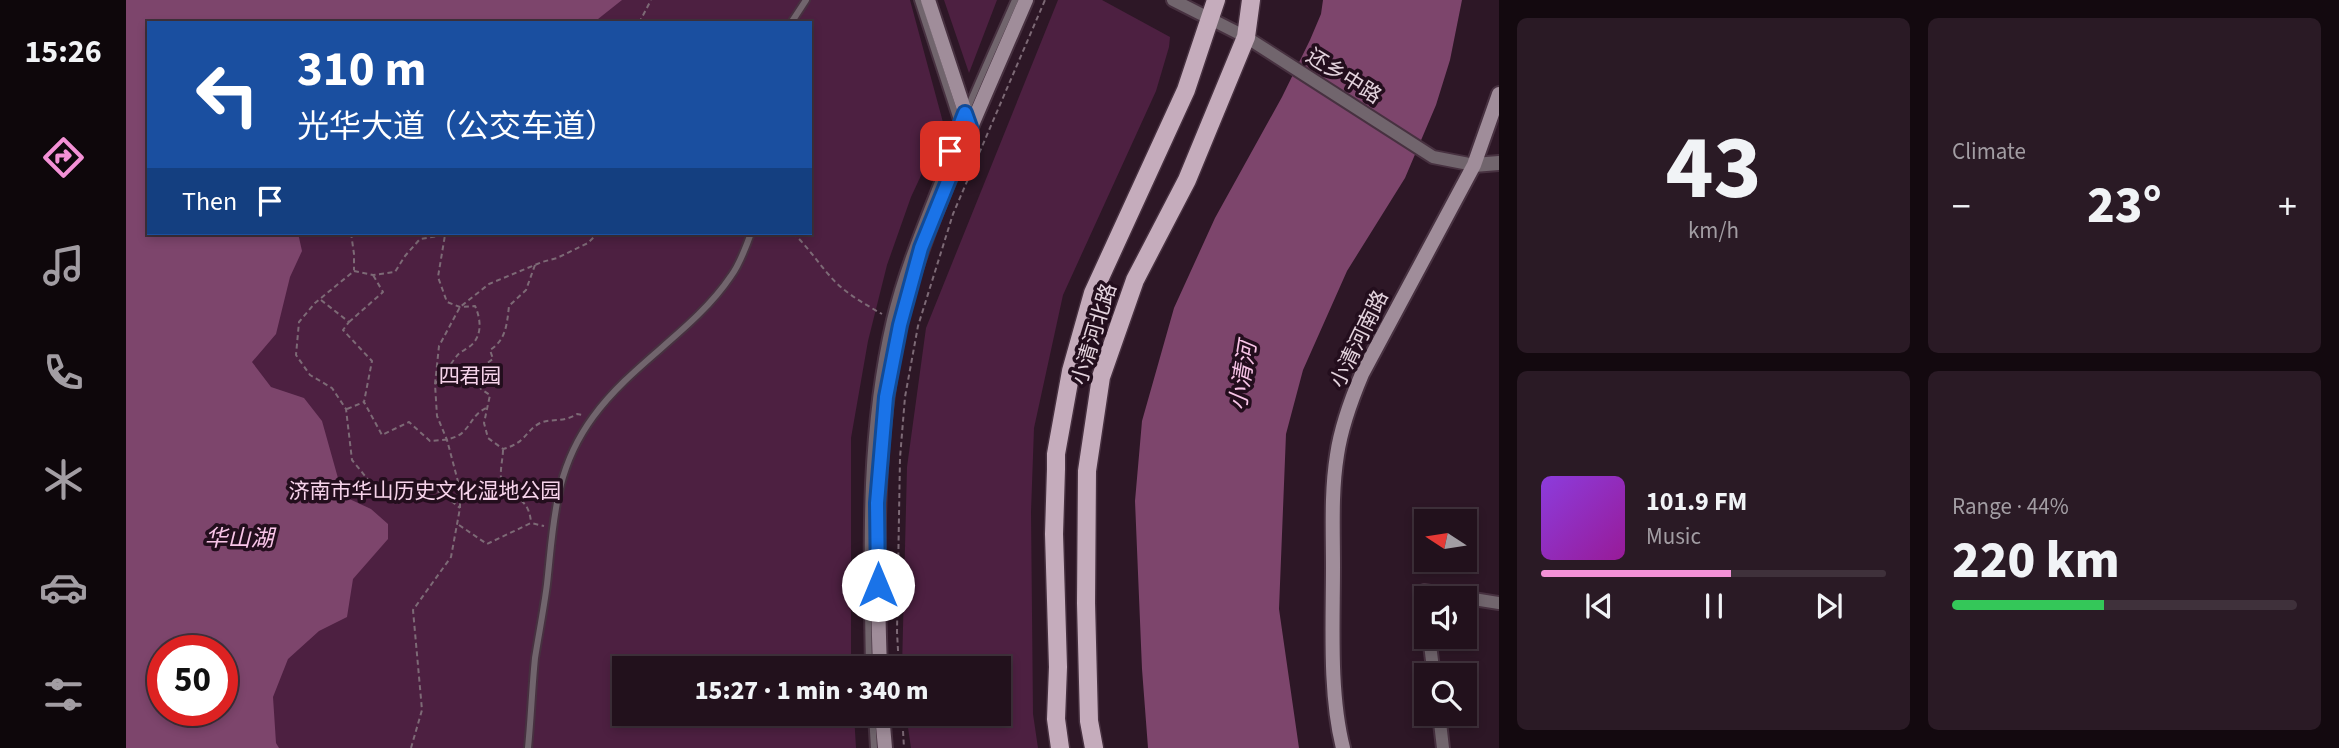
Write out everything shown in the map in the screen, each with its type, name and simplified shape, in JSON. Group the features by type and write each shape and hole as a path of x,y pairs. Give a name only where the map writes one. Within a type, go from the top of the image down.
{"main road":[{"path":"928,0 965,122"},
{"path":"880,656 877,503 886,397 900,325 921,248 965,122 1026,0"},
{"name":"小清河北路","path":"1060,748 1056,719 1056,461 1071,371 1093,293 1186,90 1216,0"},
{"name":"小清河北路","path":"1094,748 1089,721 1086,603 1087,471 1101,377 1135,280 1187,180 1246,37 1251,0"},
{"name":"小清河南路","path":"1343,748 1337,709 1333,614 1333,486 1337,454 1362,374 1474,164 1499,94"},
{"path":"884,726 885,748"}],"street":[{"name":"还乡中路","path":"1172,0 1246,37 1433,157 1474,164 1499,163"},
{"path":"1477,599 1499,603"},
{"path":"1440,726 1443,748"}],"lane":[{"path":"792,21 806,0"},
{"path":"919,0 965,122"},
{"path":"869,656 868,469 872,425 890,318 908,256 1015,0"},
{"path":"527,748 551,527 565,471 575,445 593,417 630,374 654,356 715,297 732,276 750,235"},
{"path":"873,726 874,748"}],"path":[{"path":"640,21 651,0"},
{"path":"898,656 900,458 905,397 918,326 953,214 1045,0"},
{"path":"351,235 354,271"},
{"path":"354,271 373,275 395,272 420,239 445,235 438,276 447,302 460,307 475,306 480,317 479,335 471,346 458,353 435,384"},
{"path":"411,748 422,709 413,610 451,557 460,509 460,489 447,440 437,416 435,384 439,346 460,307 489,284 535,264 558,258 588,243 596,235"},
{"path":"795,235 811,250 837,283 890,318"},
{"path":"503,449 488,438 484,423 490,395 481,389 476,371 493,359 490,350 498,345 507,329 509,306 526,290 535,264"},
{"path":"354,271 320,299 299,322 296,355 310,375 332,388 346,409 352,460 370,482 392,494 422,488 440,492 460,509"},
{"path":"373,275 383,292 349,322 344,330 372,361 364,402 382,435 409,422 430,441 447,440 461,434 475,414 486,408"},
{"path":"320,299 349,322"},
{"path":"346,409 364,402"},
{"path":"503,449 516,445 540,423 569,419 577,414 593,417"},
{"path":"503,449 501,479 507,492 524,501 531,523"},
{"path":"458,524 487,544 531,523 551,527"},
{"path":"903,726 904,748"}],"green space":[{"name":"济南市华山历史文化湿地公园","path":"126,0 910,0 944,126 911,197 887,265 868,341 851,438 851,656 612,656 612,726 855,726 856,748 126,748"},
{"path":"944,0 997,0 969,73"},
{"path":"1058,0 1102,0 1170,37 1156,91 1063,295 1034,428 1031,512 1033,714 1038,748 911,748 908,726 1011,726 1011,656 902,656 907,467 926,328"}],"water":[{"name":"华山湖","path":"126,0 622,0 596,21 147,21 147,235 298,235 302,251 290,277 276,334 252,362 271,387 304,398 322,421 343,496 371,509 388,524 388,539 353,579 347,617 319,631 288,659 273,697 276,743 279,748 126,748"},
{"name":"小清河","path":"1323,0 1462,0 1450,60 1436,105 1405,178 1347,271 1303,370 1286,434 1279,609 1299,748 1148,748 1135,501 1142,421 1174,308 1215,218 1282,97 1310,40 1321,14"}],"route":[{"path":"878,585 877,503 886,397 900,325 921,248 970,127 965,113 950,151"}],"park label":[{"name":"四君园","path":"470,376"}]}
